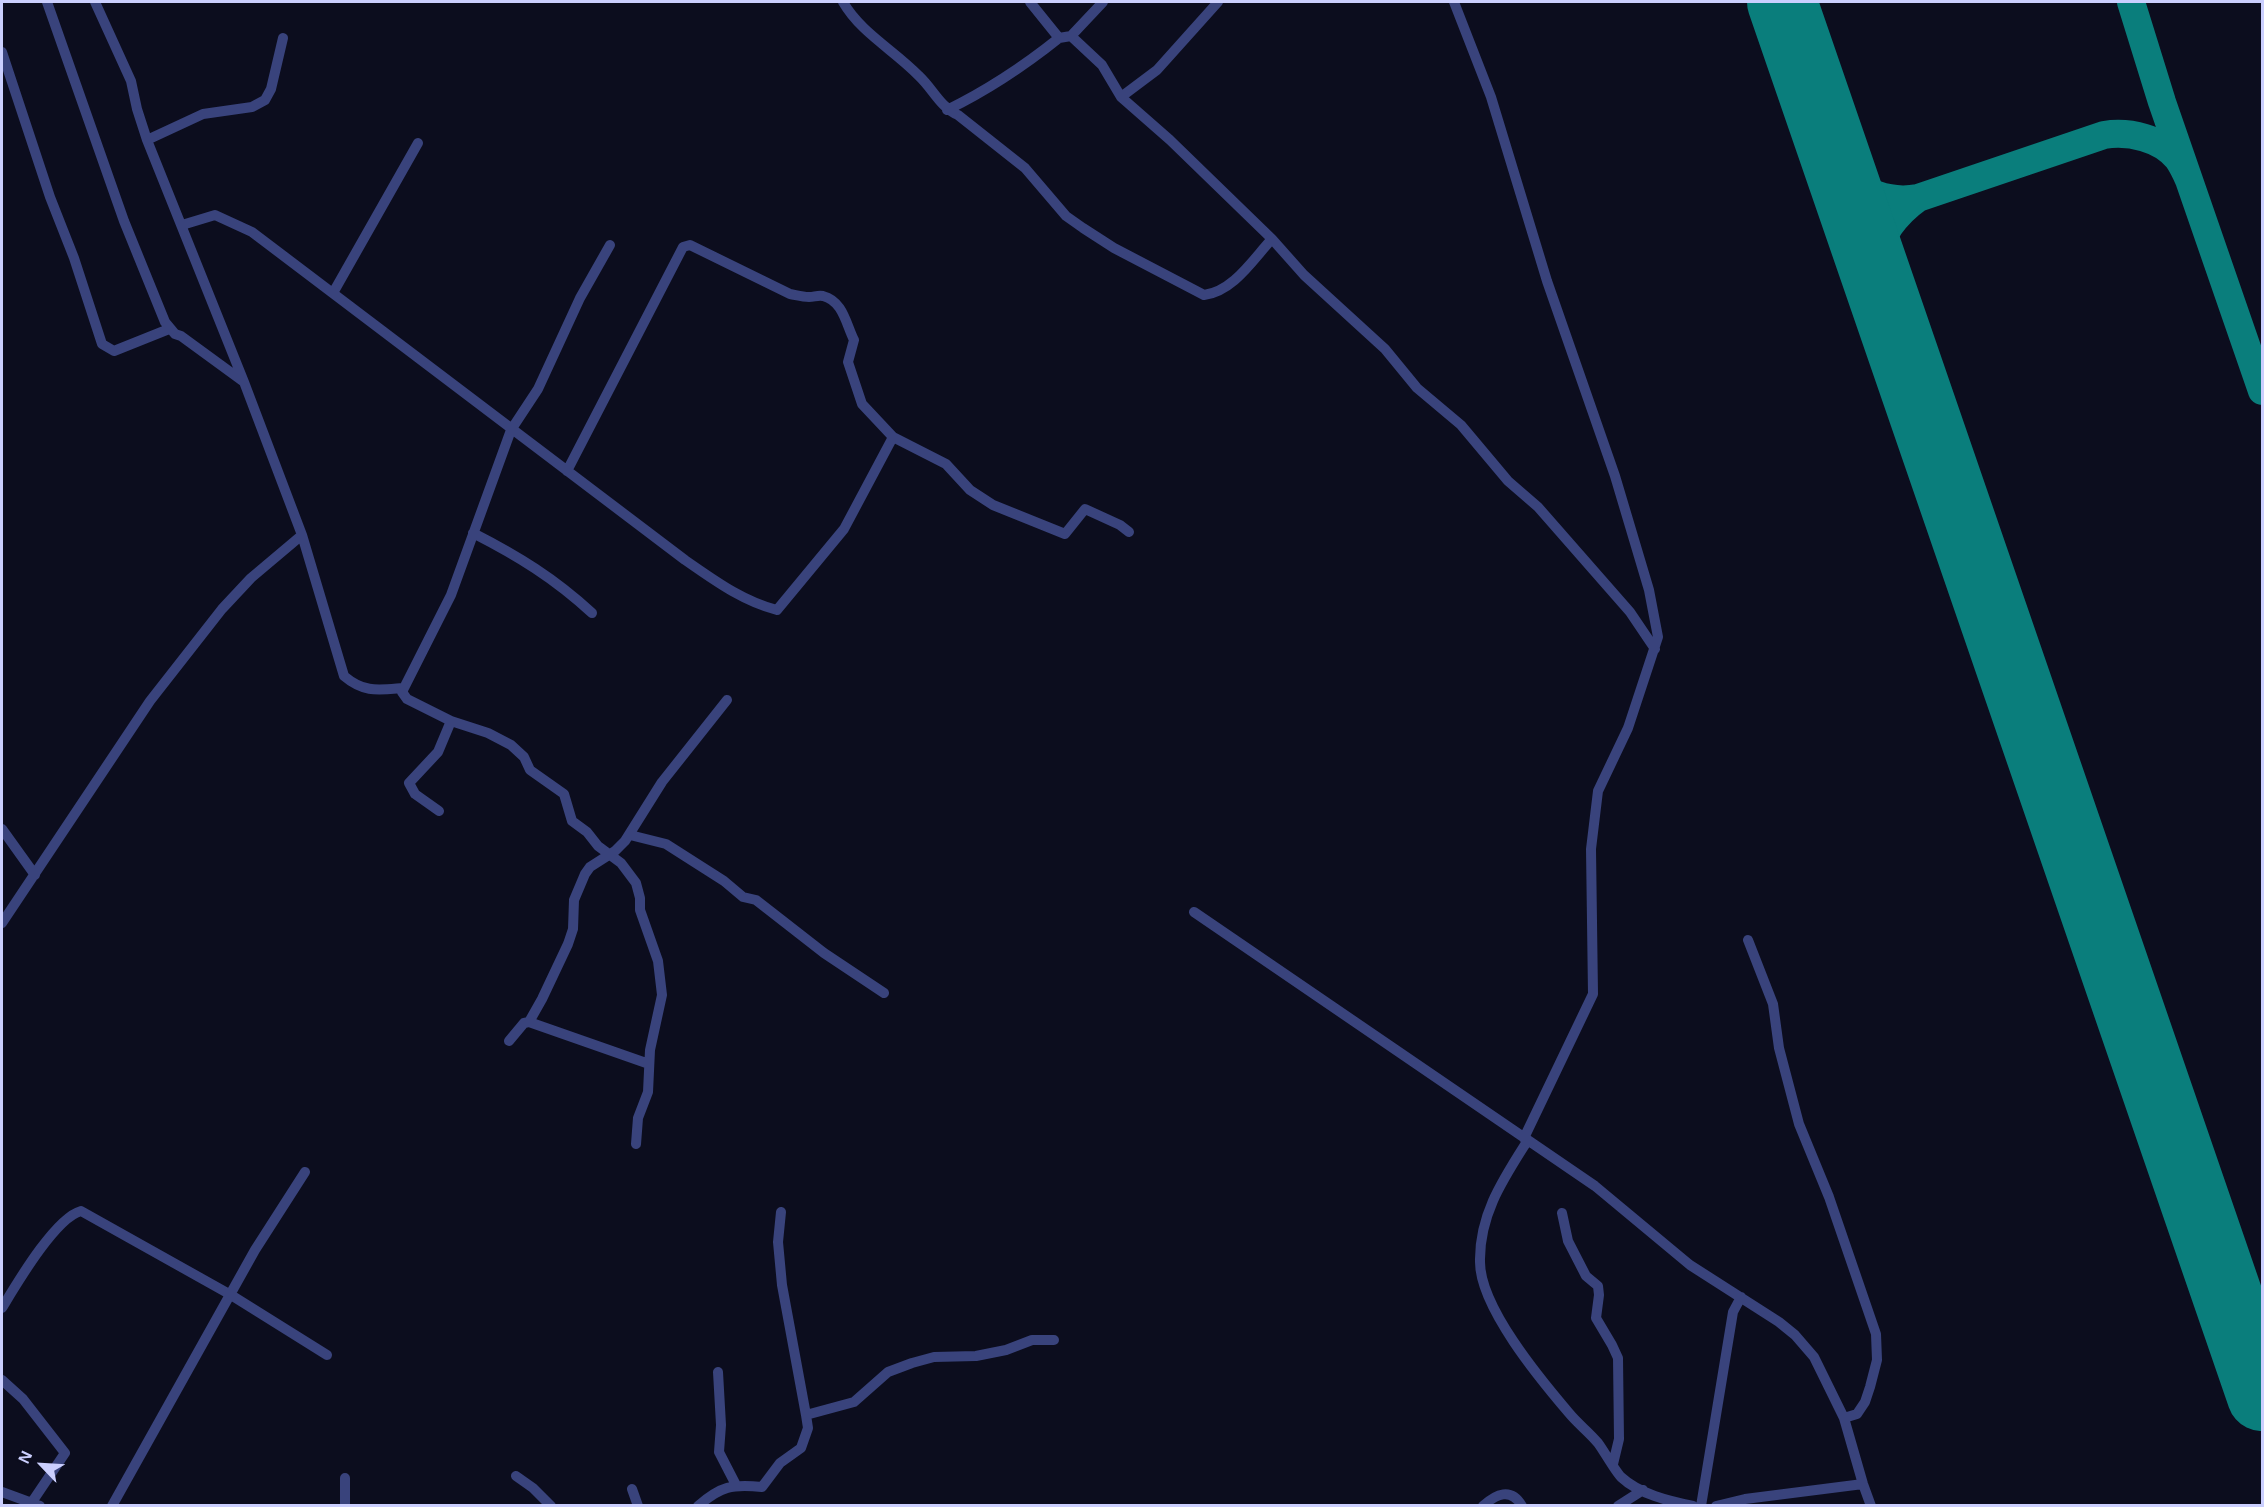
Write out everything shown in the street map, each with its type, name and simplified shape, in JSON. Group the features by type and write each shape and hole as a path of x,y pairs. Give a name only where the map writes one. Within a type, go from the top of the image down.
{"street":[{"path":"47,2 124,221 169,329 244,382"},
{"path":"95,2 131,81 147,140 244,382 302,535 344,676 354,685 370,690 403,688"},
{"path":"843,2 851,16 920,76 947,110 1025,168 1066,216 1114,248 1199,294 1210,295 1233,283 1272,239"},
{"path":"1030,2 1065,37 1102,65 1121,97 1170,140 1272,239 1304,275 1385,349 1417,388 1461,425 1508,481 1538,507 1630,612 1655,649"},
{"path":"947,110 983,93 1021,68 1065,37 1103,2"},
{"path":"1121,97 1157,70 1218,2"},
{"path":"1454,2 1491,97 1547,281 1615,476 1654,610 1658,637 1628,728 1598,791 1591,849 1593,994 1526,1139 1492,1201 1481,1248 1480,1263 1483,1281 1501,1321 1569,1414 1596,1441 1619,1476 1668,1501 1693,1506"},
{"path":"147,140 203,114 252,106 265,100 272,89 283,38"},
{"path":"2,52 102,344 114,351 169,329"},
{"path":"333,293 381,212 418,143"},
{"path":"182,225 215,215 252,232 685,560 722,585 753,602 777,610 844,529 893,437"},
{"path":"610,245 580,298 538,389 511,430 451,595 402,694 407,699 451,721 488,733 511,745 524,757 530,770 564,794 572,821 598,846 611,854 632,876 639,890 640,910 658,961 662,995 650,1050 648,1092 638,1118 636,1144"},
{"path":"567,471 686,245 790,294 808,297 820,295 834,301 843,311 843,318 854,340 848,362 862,404 893,437 946,464 970,490 993,505 1065,534 1086,509 1130,532"},
{"path":"473,533 519,557 571,594 592,613"},
{"path":"2,923 131,728 199,638 251,578 302,535"},
{"path":"529,1022 547,991 568,944 573,929 574,900 585,874 596,862 619,848 630,835 662,782 727,700"},
{"path":"439,811 415,794 409,783 438,752 451,721"},
{"path":"2,830 35,875"},
{"path":"630,835 666,844 724,881 743,897 756,900 824,953 884,993"},
{"path":"1194,912 1595,1186 1690,1265 1795,1335 1814,1357 1844,1418 1870,1506"},
{"path":"1749,940 1773,1004 1779,1048 1799,1124 1829,1197 1876,1334 1877,1360 1870,1387 1857,1413 1844,1418"},
{"path":"509,1041 524,1023 529,1022 649,1064"},
{"path":"112,1506 255,1250 305,1172"},
{"path":"2,1308 45,1244 70,1215 81,1211 231,1295 327,1355"},
{"path":"698,1506 721,1489 736,1485 762,1487 780,1463 799,1451 808,1428 782,1285 778,1242 781,1212"},
{"path":"1562,1213 1568,1241 1586,1276 1598,1287 1596,1318 1618,1358 1619,1439 1613,1464"},
{"path":"1701,1506 1732,1317 1741,1297"},
{"path":"806,1415 848,1405 860,1398 888,1372 912,1363 934,1358 976,1356 1006,1350 1032,1340 1054,1340"},
{"path":"718,1372 721,1425 719,1452 736,1485"},
{"path":"2,1380 30,1406 65,1453 36,1504 2,1492"},
{"path":"516,1476 533,1488 551,1506"},
{"path":"345,1478 345,1506"},
{"path":"1716,1506 1745,1499 1863,1485"},
{"path":"632,1489 638,1506"},
{"path":"1618,1506 1643,1490"},
{"path":"1483,1506 1499,1493 1506,1493 1516,1497 1522,1506"}],"taxiway":[{"path":"2131,2 2162,102 2262,391"},
{"path":"1829,139 1850,178 1876,195 1887,198 1918,198 2104,135 2114,134 2134,135 2163,146 2178,159 2189,180"},
{"path":"1882,293 1877,265 1880,244 1896,218 1918,198"}],"runway":[{"path":"1782,2 2262,1396"}]}
